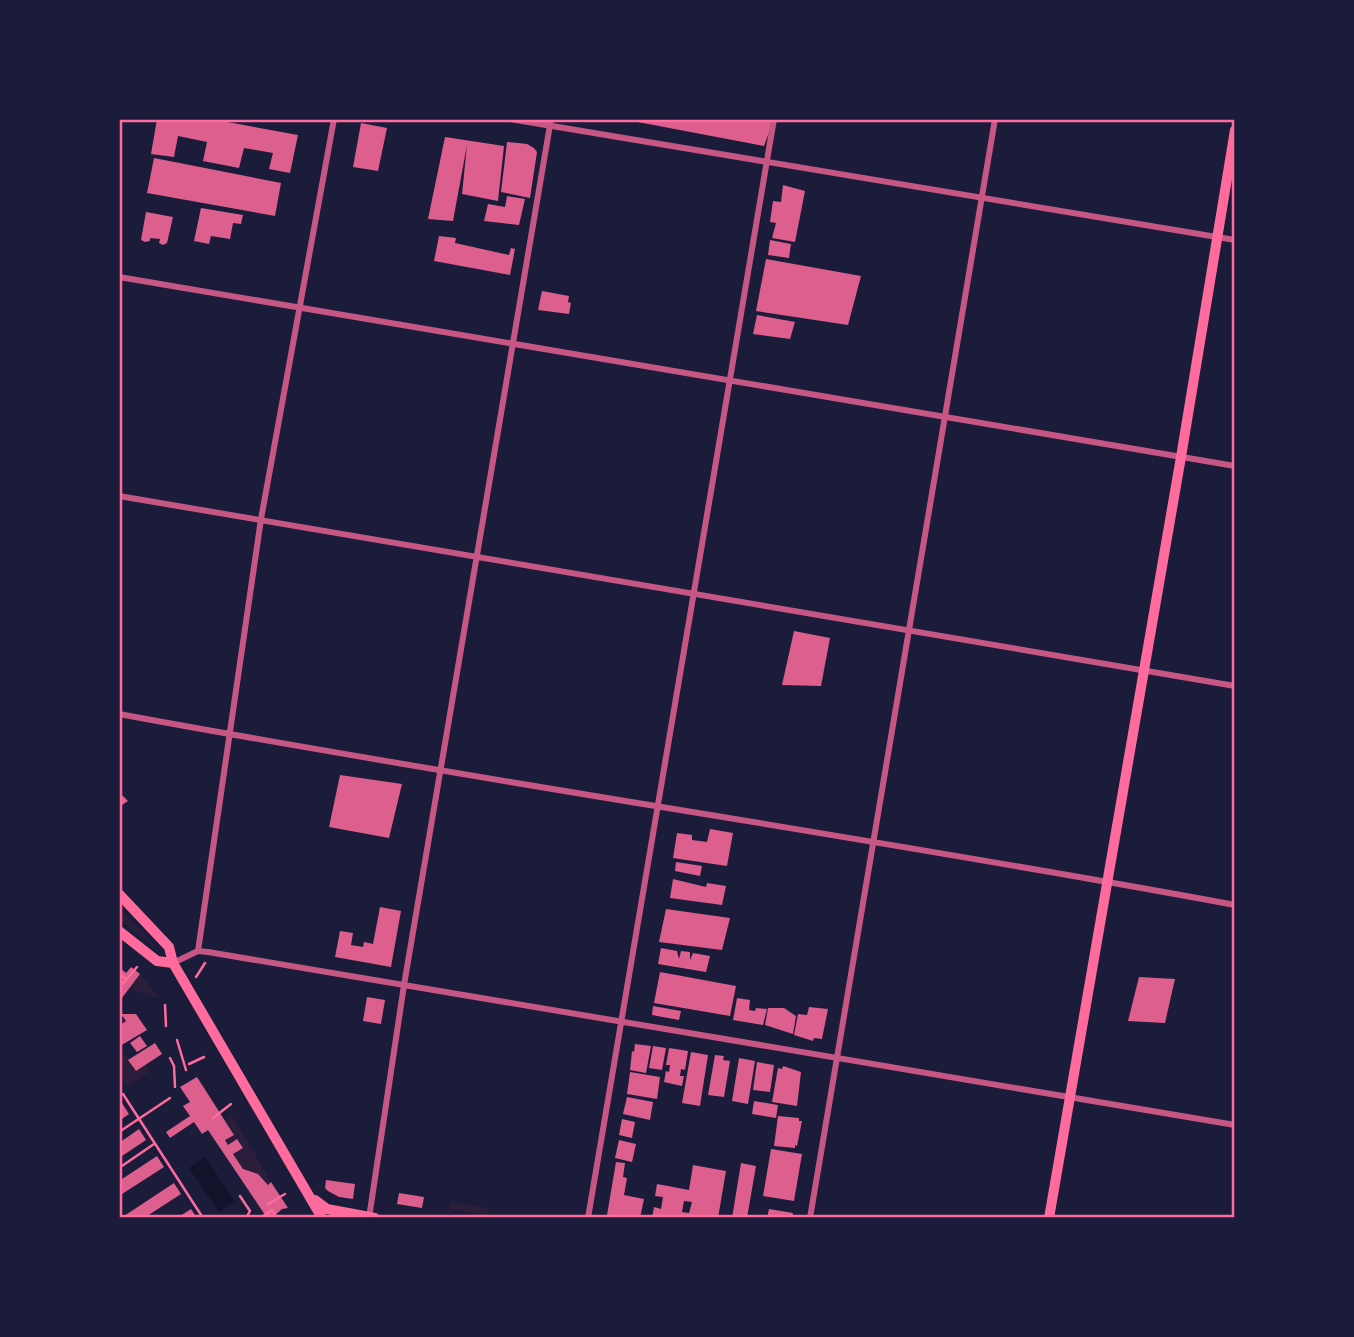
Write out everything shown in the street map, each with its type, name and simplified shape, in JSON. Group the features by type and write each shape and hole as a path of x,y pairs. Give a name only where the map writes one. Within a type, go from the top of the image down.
{"main road":[{"path":"1049,1218 1145,671 1235,130"},
{"path":"119,894 169,947 173,963 322,1218"},
{"path":"119,932 157,961 173,963"},
{"path":"303,1183 318,1203 327,1209 371,1218"}],"street":[{"path":"198,951 261,519 334,119"},
{"path":"510,119 550,122 1235,240"},
{"path":"588,1218 774,119"},
{"path":"810,1218 995,119"},
{"path":"371,1218 404,985 550,122"},
{"path":"119,277 1235,466"},
{"path":"119,496 1235,686"},
{"path":"119,714 657,807 1108,881 1235,905"},
{"path":"173,963 198,951 1235,1125"}],"path":[{"path":"188,987 206,964 198,951"},
{"path":"119,988 137,967"},
{"path":"119,974 126,979"},
{"path":"165,1005 166,1026"},
{"path":"177,1040 186,1070"},
{"path":"189,1064 204,1057"},
{"path":"170,1058 174,1066 175,1087"},
{"path":"123,1094 203,1218"},
{"path":"119,1132 170,1098"},
{"path":"213,1118 231,1104"},
{"path":"119,1168 154,1144"},
{"path":"268,1204 285,1194"},
{"path":"240,1196 250,1211 246,1218"},
{"path":"260,1218 272,1210 277,1218"}],"shaded area":[{"path":"119,908 163,954 119,919"},
{"path":"140,974 160,999 128,989"},
{"path":"119,1045 135,1071 145,1065 149,1072 128,1086 119,1075"},
{"path":"232,1115 271,1182 268,1185 258,1174 243,1169 233,1154 243,1148 238,1139 228,1145 225,1140 234,1134 225,1120"},
{"path":"205,1157 235,1201 219,1212 189,1168"},
{"path":"451,1202 489,1208 488,1218 474,1218 472,1212 455,1210 448,1214"}],"building":[{"path":"157,119 211,119 298,135 290,173 269,169 273,153 244,148 239,168 203,161 207,142 178,136 174,157 151,154"},
{"path":"622,119 774,119 764,146"},
{"path":"361,123 387,128 378,171 353,167"},
{"path":"445,137 504,146 498,201 462,194 467,145 453,221 428,219"},
{"path":"507,142 527,144 537,152 530,198 501,192"},
{"path":"154,158 281,183 275,216 147,193"},
{"path":"783,185 805,191 795,242 772,238 776,223 770,222 773,201 781,202"},
{"path":"507,196 525,199 519,225 484,221 488,204 505,207"},
{"path":"201,208 243,215 241,224 233,223 230,239 211,236 209,244 194,241"},
{"path":"146,212 173,217 167,243 159,243 160,239 150,238 150,241 145,242 141,240"},
{"path":"439,236 456,238 455,243 509,255 511,248 515,249 510,275 434,261"},
{"path":"770,240 791,244 789,258 768,255"},
{"path":"766,259 861,276 848,325 756,311"},
{"path":"542,291 569,296 569,314 538,310"},
{"path":"757,315 795,322 790,339 753,334"},
{"path":"794,631 830,638 821,686 782,685"},
{"path":"340,775 402,784 389,838 329,827"},
{"path":"119,792 128,801 119,807"},
{"path":"710,829 733,833 727,866 673,858 677,833 692,835 692,840 707,842"},
{"path":"676,862 702,866 700,876 675,871"},
{"path":"673,879 706,887 707,883 726,886 722,905 670,898"},
{"path":"380,907 401,911 391,967 335,957 340,931 353,933 351,945 363,947 364,942 373,944"},
{"path":"666,909 730,918 722,950 659,942"},
{"path":"661,948 677,951 679,959 681,951 690,952 690,960 693,953 710,956 706,972 658,964"},
{"path":"119,967 126,973 131,967 140,974 119,1002"},
{"path":"660,972 736,986 730,1016 654,1003"},
{"path":"1139,977 1175,979 1165,1023 1128,1021"},
{"path":"367,997 385,1000 381,1024 363,1021"},
{"path":"737,998 750,1000 749,1010 767,1009 763,1025 733,1020"},
{"path":"653,1006 681,1011 679,1020 652,1015"},
{"path":"809,1007 828,1009 822,1039 814,1038 813,1041 794,1035 798,1014 807,1015"},
{"path":"768,1008 784,1008 796,1016 793,1034 765,1025"},
{"path":"121,1014 136,1014 147,1030 120,1046 119,1026 126,1021"},
{"path":"140,1036 147,1046 137,1052 130,1043"},
{"path":"155,1043 162,1054 136,1071 128,1060"},
{"path":"635,1044 651,1046 646,1073 630,1070"},
{"path":"653,1046 666,1048 662,1070 649,1068"},
{"path":"669,1048 688,1051 685,1070 681,1069 680,1076 684,1076 682,1086 664,1082 666,1071 669,1072 670,1065 666,1065"},
{"path":"691,1052 708,1055 700,1106 682,1103"},
{"path":"715,1055 724,1056 723,1060 730,1061 724,1097 708,1095"},
{"path":"739,1058 755,1061 748,1104 732,1101"},
{"path":"757,1062 774,1065 770,1092 753,1090"},
{"path":"783,1066 801,1072 797,1106 772,1102 778,1068 782,1069"},
{"path":"630,1072 660,1077 657,1099 627,1094"},
{"path":"197,1077 234,1135 225,1140 228,1145 237,1139 243,1148 233,1154 243,1169 258,1174 268,1185 271,1182 288,1208 282,1209 272,1218 267,1218 208,1130 202,1134 194,1122 170,1138 166,1132 190,1116 183,1106 190,1102 180,1087"},
{"path":"627,1097 653,1102 650,1120 623,1114"},
{"path":"754,1101 778,1105 776,1118 752,1114"},
{"path":"122,1103 129,1114 119,1121 119,1105"},
{"path":"778,1116 799,1118 799,1121 802,1121 795,1148 774,1146"},
{"path":"622,1119 635,1122 632,1138 619,1135"},
{"path":"139,1129 146,1140 119,1158 119,1143"},
{"path":"619,1140 636,1144 632,1162 615,1158"},
{"path":"771,1149 802,1154 794,1201 763,1196"},
{"path":"157,1156 164,1167 119,1196 119,1181"},
{"path":"616,1162 625,1163 623,1177 627,1178 624,1195 644,1199 640,1218 607,1215"},
{"path":"741,1163 756,1166 747,1218 732,1218"},
{"path":"693,1165 726,1171 718,1218 652,1218 654,1207 661,1209 663,1197 655,1196 657,1184 689,1190","holes":["684,1201 692,1202 689,1213 682,1212"]},
{"path":"326,1180 355,1184 353,1199 339,1197 328,1191 325,1188"},
{"path":"174,1183 181,1194 144,1218 121,1218"},
{"path":"399,1193 424,1197 422,1208 397,1204"},
{"path":"191,1209 197,1218 177,1218"},
{"path":"769,1209 793,1213 792,1218 767,1218"}]}
